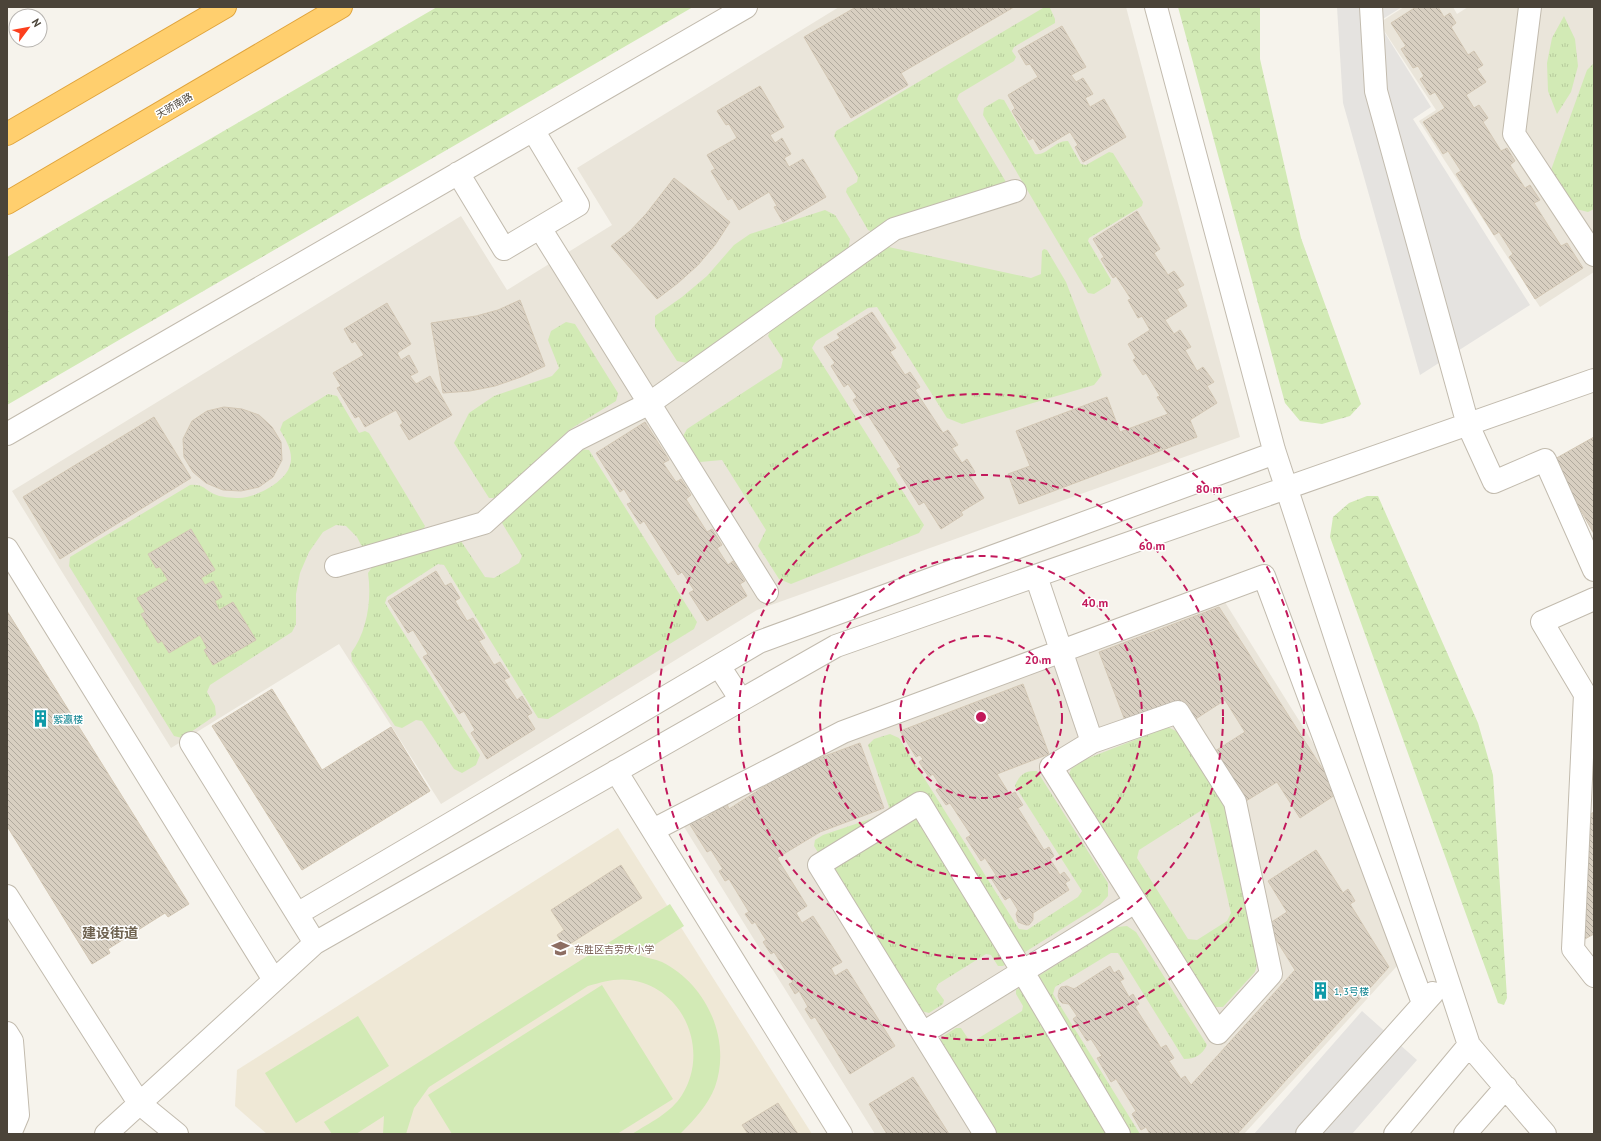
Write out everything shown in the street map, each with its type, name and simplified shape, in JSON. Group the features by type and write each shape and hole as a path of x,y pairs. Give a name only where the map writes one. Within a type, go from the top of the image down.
{"highway":[{"path":"7,134 225,7"},
{"name":"天骄南路","path":"7,203 341,7"}],"street":[{"path":"7,434 746,7"},
{"path":"1156,7 1275,453 1469,1045 1545,1134"},
{"path":"1371,7 1376,91 1468,425 1494,482 1545,460 1594,570"},
{"path":"1530,7 1514,134 1594,255"},
{"path":"458,173 504,249 578,205 533,130"},
{"path":"336,566 484,523 576,440 650,403 894,229 1015,191"},
{"path":"540,228 767,592"},
{"path":"106,1134 315,942 836,646 1594,380"},
{"path":"297,914 759,642 1275,453"},
{"path":"7,549 274,980"},
{"path":"1036,576 1092,742"},
{"path":"653,830 843,732 1264,576 1424,1003"},
{"path":"1594,599 1542,622 1589,702 1573,949 1594,976"},
{"path":"719,666 740,700"},
{"path":"1178,712 1235,802 1271,974 1218,1033 1051,768 1092,742 1178,712"},
{"path":"191,743 315,942"},
{"path":"616,771 841,1134"},
{"path":"985,1134 819,865 920,803 1119,1134"},
{"path":"7,896 139,1103 177,1134"},
{"path":"923,1033 1135,902"},
{"path":"1307,1134 1447,977"},
{"path":"7,1033 12,1041 18,1115 10,1134"},
{"path":"1395,1134 1469,1045"},
{"path":"1465,1134 1506,1087"}],"shaded area":[{"path":"839,7 1126,7 1240,437 757,610 441,804 339,644 171,748 12,491 461,216 507,290 612,225 577,168"},
{"path":"1337,7 1402,7 1378,22 1431,107 1413,119 1530,305 1420,375 1343,103"},
{"path":"1404,7 1453,7 1457,14 1468,7 1594,7 1594,272 1540,307 1419,121 1436,110 1379,23"},
{"path":"1223,599 1340,786 1397,966 1244,1134 875,1134 681,822 819,751"},
{"name":"东胜区吉劳庆小学","path":"618,828 812,1134 267,1134 235,1106 237,1070"},
{"path":"1362,1011 1417,1060 1352,1134 1254,1134"}],"green space":[{"path":"437,7 693,7 7,405 7,257"},
{"path":"1178,7 1260,7 1260,59 1301,238 1361,404 1350,416 1322,424 1300,421 1285,403"},
{"path":"1043,8 1050,8 1055,19 1055,23 1014,47 1012,51 1016,57 1014,61 959,94 957,99 1006,182 1002,188 873,232 868,230 846,192 847,188 857,182 858,177 834,136 836,131"},
{"path":"1564,16 1575,39 1578,66 1571,92 1557,114 1548,91 1547,63 1552,38"},
{"path":"1594,63 1594,209 1588,212 1576,209 1551,170 1587,70"},
{"path":"999,99 1004,100 1035,154 1043,153 1063,141 1068,141 1081,164 1086,165 1109,152 1113,153 1143,202 1142,206 1089,238 1088,241 1111,280 1110,284 1094,294 1088,293 983,115 984,108"},
{"path":"825,210 835,215 850,239 848,252 687,363 677,361 655,327 655,316 682,297 707,276 734,245 750,234"},
{"path":"884,246 1031,278 1041,274 1042,251 1044,249 1047,250 1066,282 1102,375 1094,385 962,424 947,418 877,307 868,308 816,341 812,348 924,525 919,533 791,584 779,579 758,546 766,530 722,460 700,462 683,436 687,429 781,368 783,359 768,336 772,327"},
{"path":"566,322 575,324 618,393 616,401 569,430 497,498 489,498 454,443 469,413 494,396 552,376 559,368 548,340 551,331"},
{"path":"328,394 337,396 359,433 365,431 369,433 425,526 422,532 370,550 361,545 357,537 346,526 336,525 323,532 309,552 300,573 296,594 296,624 292,632 210,685 207,692 215,706 216,715 182,738 174,736 69,566 70,557 190,485 201,486 219,496 236,498 253,495 269,488 283,477 290,465 291,456 289,447 280,430 283,422"},
{"path":"578,449 589,450 697,622 694,629 548,719 538,718 444,565 438,564 387,597 385,603 480,755 476,765 462,773 454,769 422,721 416,720 402,728 395,726 352,661 351,653 361,635 369,605 368,573 373,566 459,538 485,577 494,578 519,563 522,556 499,518"},
{"path":"1367,496 1378,496 1478,723 1493,775 1507,998 1504,1005 1498,1003 1330,537 1333,517 1349,503"},
{"path":"1168,727 1180,733 1227,808 1259,957 1255,972 1223,1007 1212,1007 1068,777 1071,769 1086,759","holes":["1202,810 1208,813 1231,913 1227,921 1197,940 1188,939 1137,858 1139,850"]},
{"path":"890,734 899,738 1019,929 1027,930 1078,897 1082,891 1015,786 1018,779 1026,772 1037,771 1108,883 1108,896 1100,905 1003,966 998,966 991,955 986,954 938,984 936,989 944,1000 943,1004 929,1013 917,1010 814,846 815,840 823,835 885,814 889,807 868,745 874,739"},
{"path":"670,904 684,926 639,955 662,962 678,972 691,984 703,999 711,1015 717,1032 720,1050 719,1069 712,1094 701,1112 681,1133 632,1134 666,1112 682,1095 690,1078 693,1059 692,1041 687,1024 678,1008 665,995 649,985 630,980 609,981 588,986 429,1087 414,1108 406,1134 383,1134 384,1116 356,1134 332,1134 324,1122"},
{"path":"1127,926 1136,932 1207,1045 1198,1056 1184,1059 1118,953 1111,953 1055,987 1053,994 1140,1134 992,1134 939,1049 942,1037 956,1028 961,1028 969,1040 974,1041 1022,1011 1023,1006 1016,994 1016,990 1117,927"},
{"path":"602,985 673,1099 617,1134 452,1134 428,1095"},
{"path":"358,1016 389,1066 296,1123 265,1073"}],"building":[{"path":"856,7 1014,7 901,73 908,85 851,118 804,37"},
{"path":"1416,7 1438,7 1444,17 1450,13 1456,23 1451,27 1468,55 1474,51 1483,65 1477,69 1486,82 1466,95 1474,108 1479,105 1488,118 1483,122 1501,151 1507,148 1515,161 1510,165 1525,188 1530,185 1540,200 1534,203 1561,246 1567,243 1583,268 1535,299 1509,257 1513,254 1499,232 1494,235 1456,174 1461,171 1448,151 1443,154 1423,122 1445,108 1435,92 1430,95 1420,79 1424,76 1418,66 1413,68 1401,49 1406,46 1391,23"},
{"path":"1062,26 1086,67 1071,75 1076,82 1083,78 1093,94 1085,98 1090,107 1104,99 1126,137 1083,162 1075,147 1078,145 1070,132 1040,150 1033,138 1029,140 1012,111 1015,108 1008,95 1038,77 1030,64 1026,65 1018,51"},
{"path":"760,86 784,127 770,135 775,143 782,138 791,154 784,158 789,167 803,159 826,197 783,222 774,207 777,206 769,192 739,210 732,198 728,200 711,171 715,169 707,155 737,138 729,124 726,125 717,111"},
{"path":"674,178 730,222 715,245 698,265 657,299 611,246 630,231 646,214"},
{"path":"1137,211 1160,249 1154,253 1168,275 1174,271 1184,285 1177,289 1187,306 1165,320 1174,334 1180,330 1191,347 1185,350 1197,371 1203,367 1214,382 1207,386 1217,403 1190,420 1197,437 1019,504 1008,474 1030,466 1016,431 1107,397 1120,432 1168,414 1157,397 1160,396 1146,373 1143,375 1133,360 1136,358 1128,344 1150,330 1142,316 1138,318 1128,300 1131,299 1116,276 1113,278 1101,259 1104,257 1093,239"},
{"path":"520,300 545,366 521,377 495,386 470,391 443,393 431,323 476,316 498,310"},
{"path":"387,303 411,344 397,353 401,360 409,355 418,372 410,376 416,384 430,376 452,415 409,440 400,425 403,423 396,410 365,427 359,416 355,418 337,388 341,386 333,373 364,355 355,341 352,343 344,329"},
{"path":"872,312 896,348 890,352 905,375 910,372 920,387 915,390 943,433 948,430 958,445 952,448 962,463 967,459 975,472 970,476 984,498 961,512 963,515 941,529 924,502 919,505 897,469 901,467 868,415 864,417 853,400 857,397 848,384 844,387 831,366 835,363 824,347 840,338 837,334"},
{"path":"224,407 242,409 259,415 272,427 281,442 282,460 273,477 259,487 241,491 223,490 206,483 193,472 184,457 183,439 192,421 207,411"},
{"path":"154,417 191,478 60,559 23,497"},
{"path":"645,422 669,460 663,463 676,482 681,479 691,495 686,499 707,532 712,529 722,545 717,548 728,565 733,561 745,581 740,584 747,596 707,621 689,593 694,590 682,572 678,575 644,521 640,524 627,504 632,502 624,489 620,492 596,453"},
{"path":"1594,437 1594,534 1553,460"},
{"path":"191,529 215,570 201,578 205,585 213,581 222,597 215,601 219,610 233,602 256,640 213,665 204,650 207,648 200,635 169,653 162,641 158,643 141,614 145,612 137,598 168,580 160,567 156,568 148,554"},
{"path":"436,571 445,586 451,583 460,598 455,601 467,621 473,618 485,638 479,641 494,665 500,662 510,677 504,680 517,700 522,696 532,713 527,716 535,729 487,759 471,733 475,730 464,711 459,714 423,657 428,654 413,630 408,633 388,601"},
{"path":"1219,607 1338,793 1300,818 1277,782 1246,801 1215,751 1245,732 1225,700 1194,720 1183,701 1126,723 1099,652"},
{"name":"紫瀛楼","path":"7,611 189,904 168,917 165,913 108,949 110,953 92,964 7,826"},
{"path":"1023,684 1049,754 997,774 1010,795 1015,792 1023,805 1018,808 1044,850 1049,847 1054,856 1050,859 1060,875 1064,872 1070,880 1065,883 1069,890 1033,913 1033,920 1029,925 1018,922 1016,914 1018,910 1010,897 1005,900 991,878 996,875 985,858 981,861 966,838 971,835 950,803 946,805 936,790 941,787 933,774 929,777 919,762 923,759 920,755 916,757 900,731"},
{"path":"272,689 322,770 391,727 430,791 302,870 212,726"},
{"path":"860,743 884,808 820,832 777,858 807,906 796,913 802,923 813,916 842,962 831,968 835,976 847,969 895,1046 850,1074 815,1017 811,1019 805,1009 808,1007 799,991 795,994 789,984 793,982 774,952 771,954 763,942 766,940 755,922 752,924 745,914 749,912 729,879 725,881 719,871 723,869 711,850 707,852 689,823 699,816 702,820 727,804 729,809 795,767"},
{"path":"1594,812 1594,934 1583,940 1585,817"},
{"name":"1, 3号楼","path":"1316,850 1343,893 1348,889 1355,901 1350,904 1389,967 1237,1134 1150,1134 1146,1127 1141,1130 1132,1114 1136,1111 1116,1079 1111,1082 1097,1058 1102,1056 1091,1039 1087,1041 1073,1019 1077,1016 1069,1004 1062,1003 1060,1001 1058,996 1059,990 1061,987 1067,986 1074,989 1110,966 1114,973 1119,970 1124,979 1120,981 1129,997 1133,994 1139,1004 1135,1007 1161,1048 1166,1045 1174,1058 1169,1061 1181,1079 1185,1076 1191,1085 1295,970 1267,925 1287,912 1268,881"},
{"path":"621,865 642,898 565,947 557,935 564,930 551,910"},
{"path":"913,1077 949,1134 887,1134 869,1104"},
{"path":"778,1103 798,1134 748,1134 742,1125"}],"place":[{"name":"紫瀛楼","path":"40,719"},
{"name":"东胜区吉劳庆小学","path":"561,949"},
{"name":"1, 3号楼","path":"1321,991"}],"district":[{"name":"建设街道","path":"110,933"}]}
